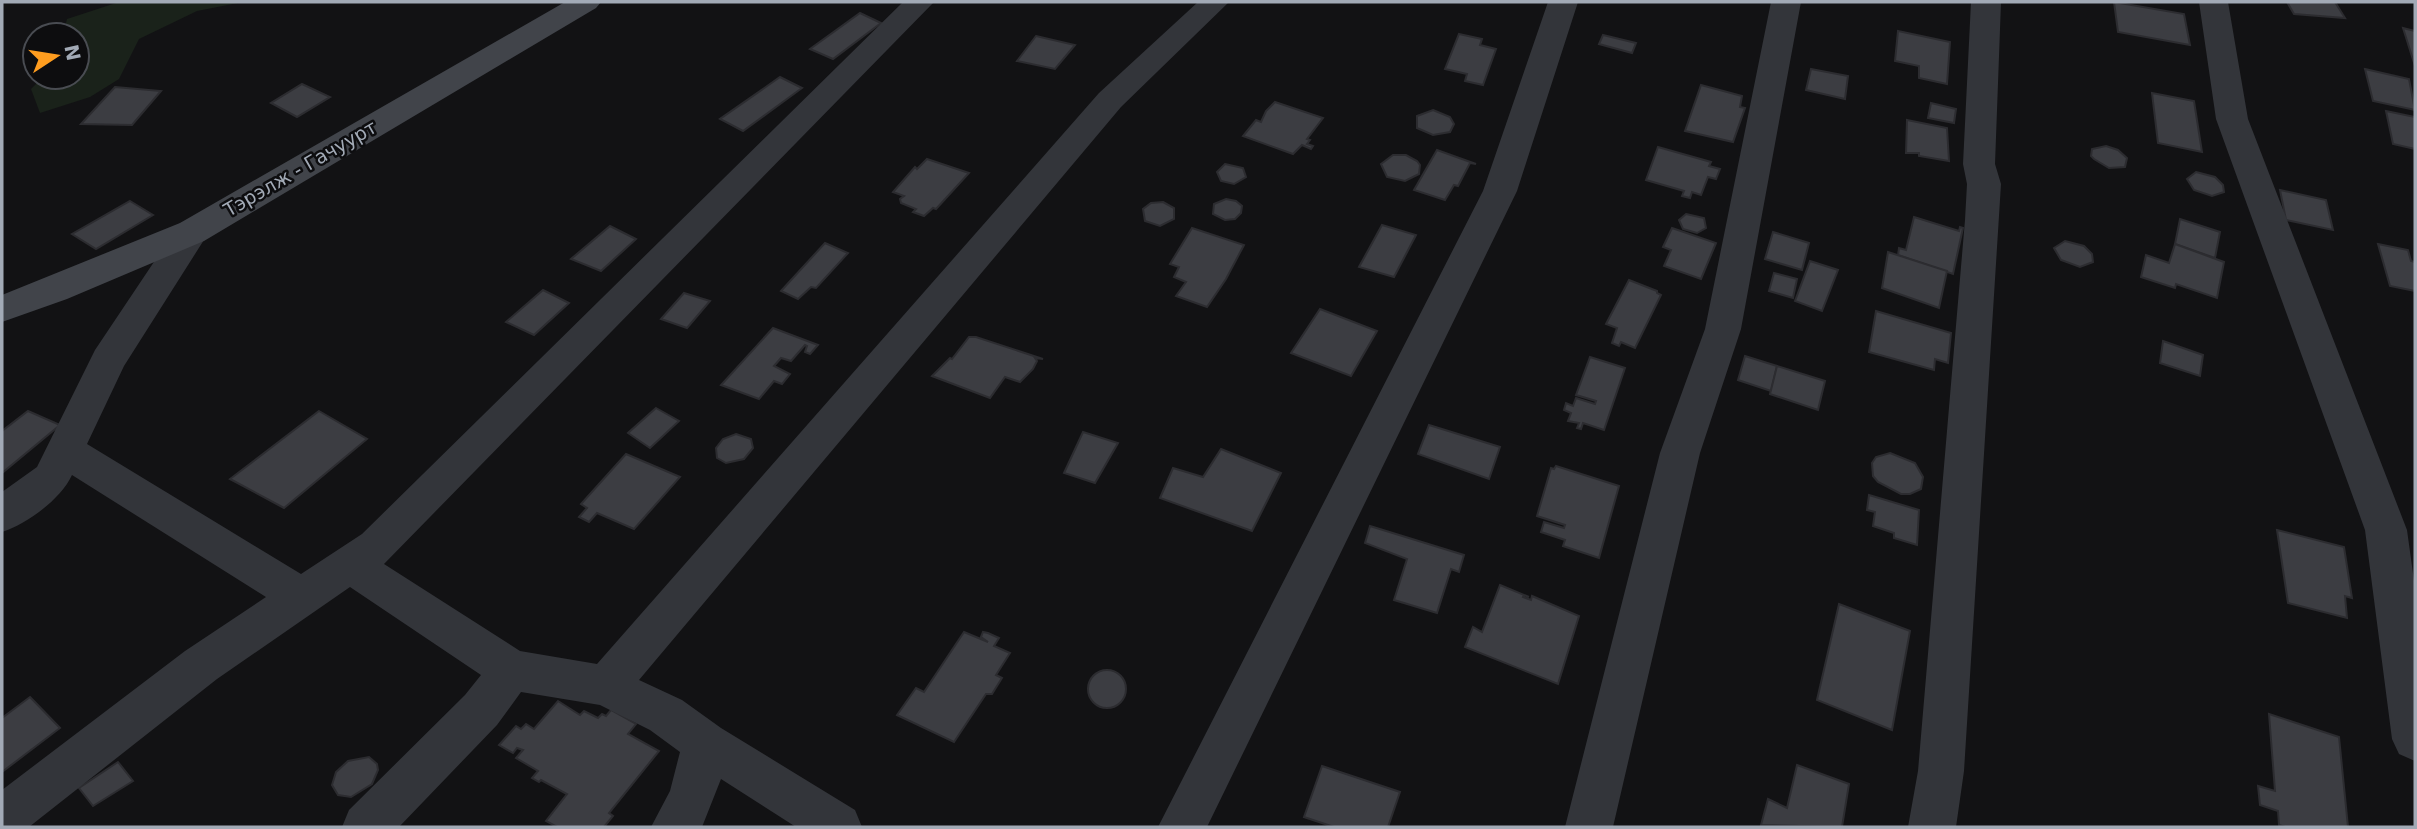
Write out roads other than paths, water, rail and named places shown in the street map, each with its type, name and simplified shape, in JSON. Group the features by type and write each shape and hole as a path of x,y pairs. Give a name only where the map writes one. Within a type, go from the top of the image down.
{"main road":[{"name":"Тэрэлж - Гачуурт","path":"2,309 192,232 586,2"}],"street":[{"path":"2,819 201,665 377,546 919,2"},
{"path":"606,686 1111,100 1215,2"},
{"path":"1182,827 1500,191 1563,2"},
{"path":"1589,827 1680,453 1723,329 1786,2"},
{"path":"1932,827 1941,771 1982,220 1984,184 1979,164 1986,2"},
{"path":"2213,2 2232,119 2386,530 2415,738"},
{"path":"2,515 51,478 108,360 192,232"},
{"path":"64,450 302,597"},
{"path":"349,564 511,670 606,686 666,715 705,743 838,827"},
{"path":"366,827 481,710 511,670"},
{"path":"675,827 700,774 705,743"}]}
